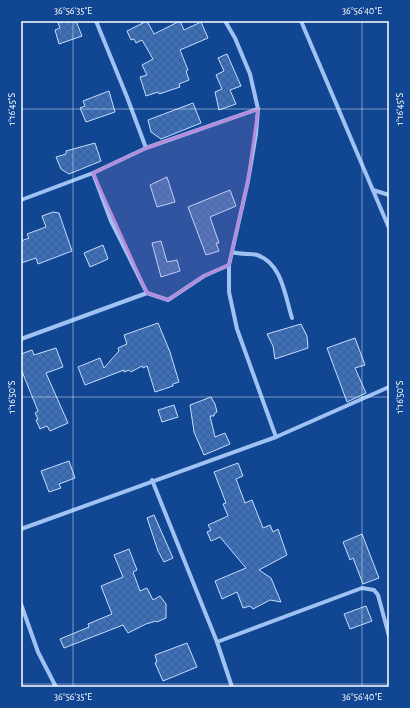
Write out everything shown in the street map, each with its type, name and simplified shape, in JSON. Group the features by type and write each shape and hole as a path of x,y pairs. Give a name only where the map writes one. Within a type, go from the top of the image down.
{"street":[{"path":"96,21 128,97 146,148"},
{"path":"225,21 235,38 250,74 258,109 256,134 248,181 229,265 229,292 237,329 276,437"},
{"path":"301,21 389,228"},
{"path":"21,200 93,173 146,148 258,109"},
{"path":"93,173 111,221 148,293"},
{"path":"373,190 389,195"},
{"path":"232,252 243,255 256,254 270,261 277,271 292,318"},
{"path":"21,339 148,293 168,300 204,276 229,265"},
{"path":"21,529 152,480 276,437 389,387"},
{"path":"152,480 217,642 232,687"},
{"path":"217,642 362,588 374,590 378,595 389,636"},
{"path":"21,604 38,652 56,687"}],"highlighted area":[{"path":"258,109 248,181 229,265 204,276 168,300 147,293 93,173 146,148"}],"building":[{"path":"64,21 76,21 82,36 59,44 55,30 60,28 58,23"},
{"path":"147,21 154,34 180,21 184,30 201,22 208,38 180,50 188,70 186,71 189,80 179,84 180,87 159,94 158,92 146,96 140,77 147,75 142,65 153,59 142,40 136,43 134,39 131,40 127,31"},
{"path":"227,54 241,86 230,90 236,104 219,110 215,92 222,89 216,75 224,71 218,58"},
{"path":"109,91 115,112 86,122 80,108 85,106 83,101"},
{"path":"193,103 201,123 161,139 151,132 148,120"},
{"path":"95,143 101,161 69,174 61,169 56,157 66,154 66,151"},
{"path":"167,177 175,202 157,207 150,185"},
{"path":"230,190 236,206 210,217 219,243 216,243 219,251 206,255 188,207"},
{"path":"53,212 59,213 72,251 38,264 36,258 21,263 21,241 29,238 27,234 46,227 42,216"},
{"path":"161,241 167,262 177,260 180,271 161,277 152,243"},
{"path":"103,245 108,259 90,267 84,253"},
{"path":"158,323 170,352 179,382 173,384 173,386 155,392 147,366 143,368 142,366 131,372 129,370 124,372 124,370 85,385 78,367 100,358 104,368 119,351 118,348 127,344 124,335"},
{"path":"301,324 307,336 308,348 275,359 273,346 267,334"},
{"path":"355,338 365,365 355,368 366,393 347,402 327,348"},
{"path":"56,348 63,367 46,373 68,423 50,431 47,426 40,429 36,420 38,419 35,413 38,411 21,369 21,354 32,350 34,355"},
{"path":"211,397 217,412 214,416 210,416 215,437 225,433 230,444 204,455 194,432 190,405"},
{"path":"174,405 178,417 162,422 158,410"},
{"path":"69,461 75,478 59,484 61,488 49,492 41,471"},
{"path":"238,463 243,476 236,479 245,503 252,500 263,528 270,525 273,532 278,529 287,555 259,570 271,578 281,602 270,600 253,609 250,606 243,608 237,592 222,599 215,581 246,568 220,537 211,541 207,532 211,530 208,525 228,516 223,504 226,503 214,472"},
{"path":"154,515 173,558 164,562 158,551 147,518"},
{"path":"362,534 379,578 363,584 353,558 350,560 343,542"},
{"path":"129,549 137,570 133,572 140,591 147,588 153,600 160,596 166,604 166,618 157,622 146,624 128,633 123,625 64,648 60,639 89,627 88,624 112,614 101,586 123,577 114,555"},
{"path":"366,606 372,621 350,629 344,614"},
{"path":"187,643 197,667 163,681 155,663 157,662 155,655"}]}
